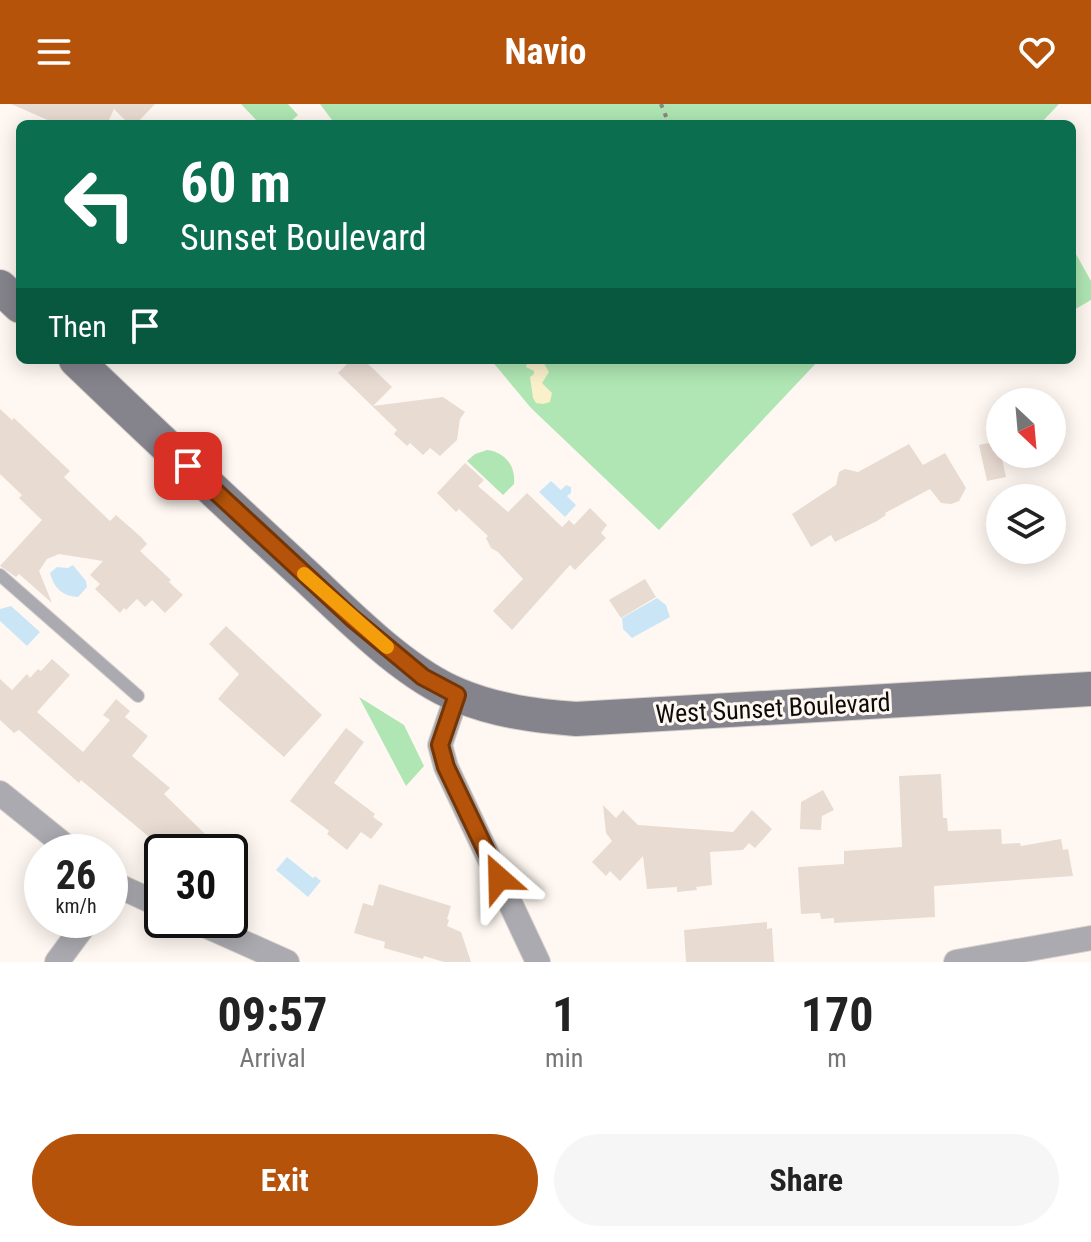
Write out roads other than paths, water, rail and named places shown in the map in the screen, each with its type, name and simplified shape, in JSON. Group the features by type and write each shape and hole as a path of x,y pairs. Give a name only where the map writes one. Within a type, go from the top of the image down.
{"main road":[{"path":"0,287 16,302"},
{"name":"West Sunset Boulevard","path":"80,364 352,618 423,677 457,695 500,709 576,719 1091,689"}],"street":[{"path":"457,695 440,745 446,767 538,962"},
{"path":"0,793 51,834"},
{"path":"57,962 75,938"},
{"path":"233,938 287,962"},
{"path":"956,962 1091,938"}],"lane":[{"path":"0,575 138,696"}],"water":[{"path":"551,481 561,490 566,485 571,487 571,493 567,496 576,505 565,517 539,492"},
{"path":"73,565 87,587 78,597 60,590 50,573 57,567"},
{"path":"657,598 666,605 670,617 632,638 623,629 622,618"},
{"path":"11,606 40,632 27,646 0,621 0,609"},
{"path":"287,857 321,881 308,897 276,870"}]}
